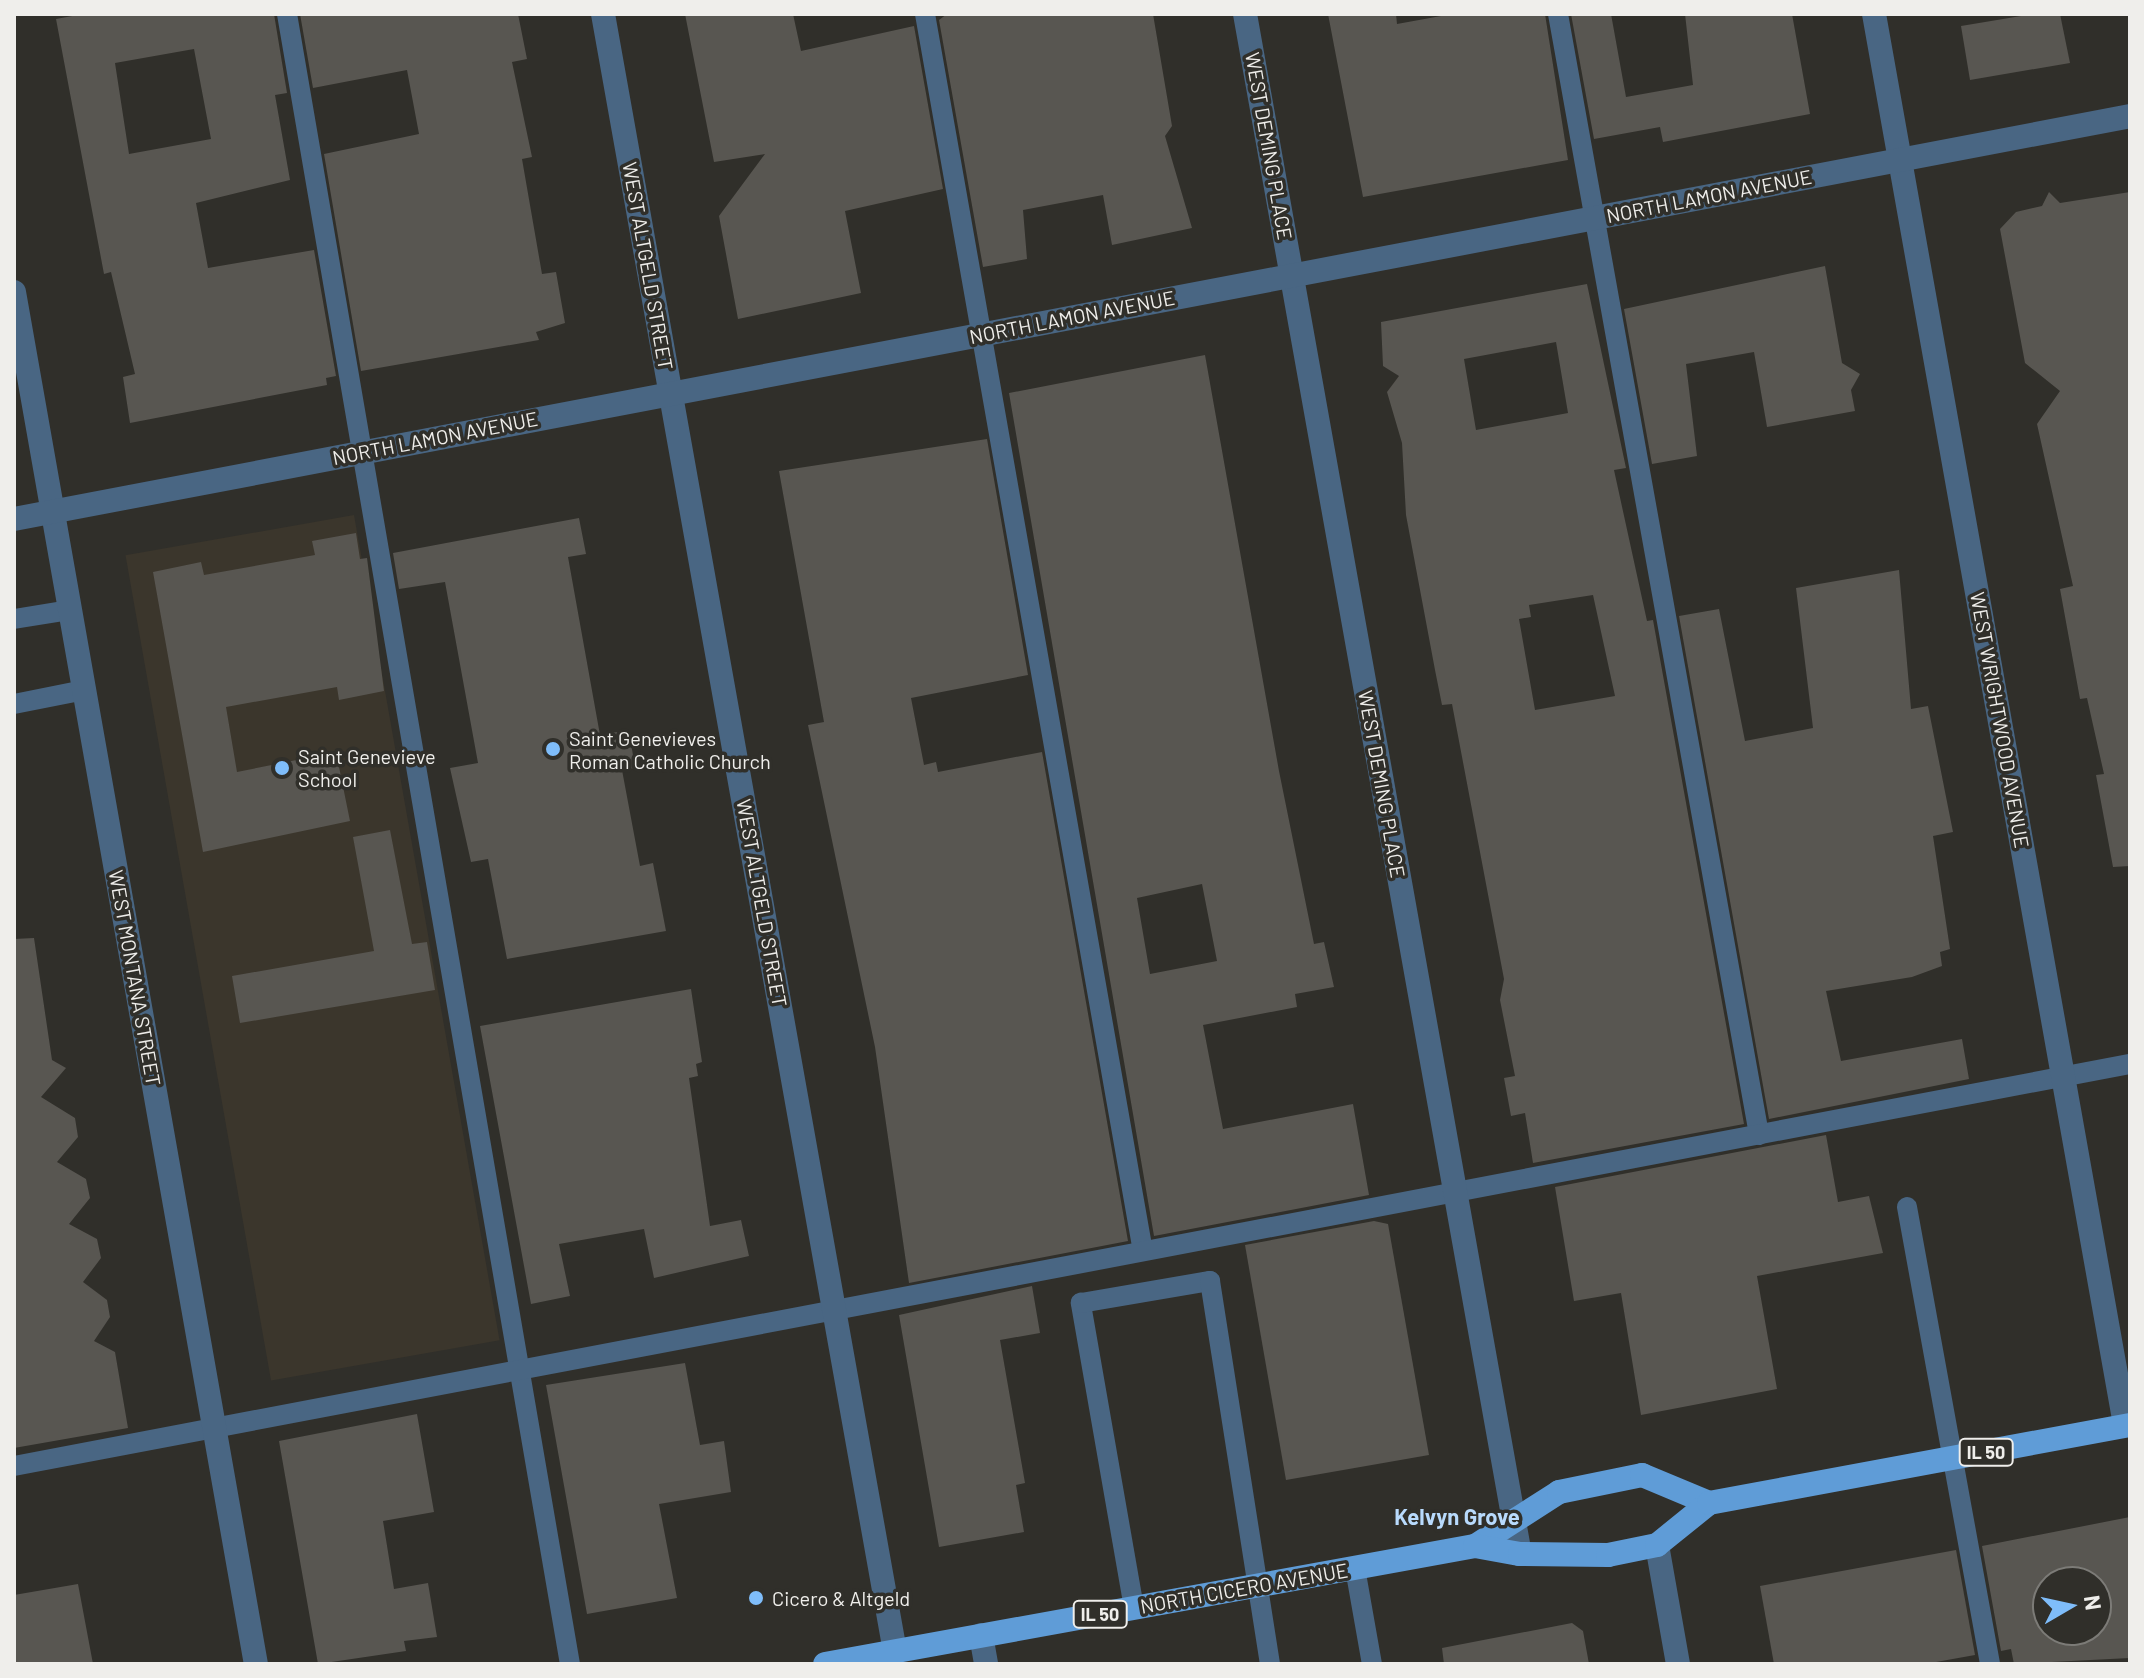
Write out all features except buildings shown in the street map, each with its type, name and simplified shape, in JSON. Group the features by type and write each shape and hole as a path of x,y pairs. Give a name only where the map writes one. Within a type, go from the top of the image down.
{"main road":[{"name":"NORTH CICERO AVENUE","path":"825,1664 1475,1546 1520,1554 1608,1555 1657,1545 1709,1503 2128,1425"},
{"name":"NORTH CICERO AVENUE","path":"1475,1546 1559,1492 1642,1475 1709,1503"}],"street":[{"name":"WEST ALTGELD STREET","path":"603,14 895,1651"},
{"name":"WEST DEMING PLACE","path":"1245,14 1520,1554"},
{"name":"WEST WRIGHTWOOD AVENUE","path":"1874,14 2128,1425"},
{"name":"NORTH LAMON AVENUE","path":"14,519 2130,116"},
{"name":"WEST MONTANA STREET","path":"14,292 256,1664"},
{"path":"1657,1545 1678,1664"},
{"path":"981,1635 986,1664"}],"lane":[{"path":"287,14 365,451 570,1664"},
{"path":"925,14 1143,1251"},
{"path":"1558,14 1759,1135"},
{"path":"14,619 70,610"},
{"path":"14,704 84,690"},
{"path":"14,1466 2130,1064"},
{"path":"1907,1207 1990,1664"},
{"path":"1134,1608 1081,1303 1210,1281 1263,1585 1270,1664"},
{"path":"1355,1568 1372,1664"}],"shaded area":[{"name":"Saint Genevieve School","path":"354,515 500,1340 271,1381 126,555"}],"place":[{"name":"Saint Genevieves Roman Catholic Church","path":"553,749"},
{"name":"Saint Genevieve School","path":"282,768"},
{"name":"Cicero & Altgeld","path":"756,1598"}],"district":[{"name":"Kelvyn Grove","path":"1457,1517"}]}
